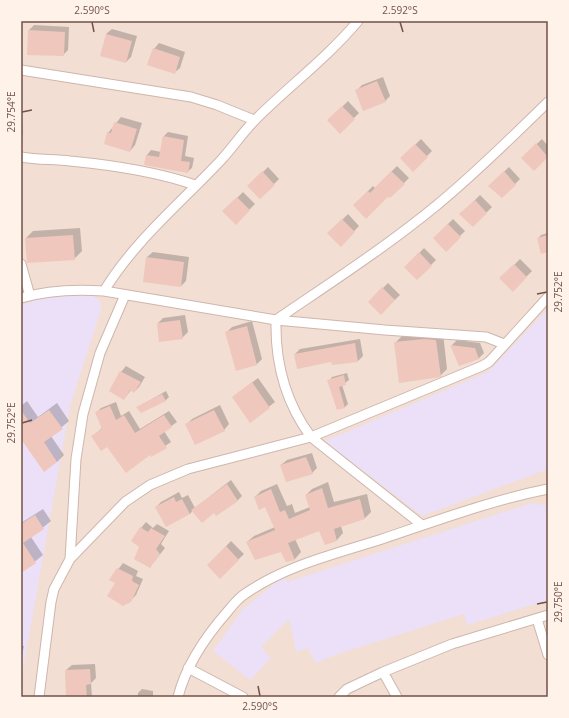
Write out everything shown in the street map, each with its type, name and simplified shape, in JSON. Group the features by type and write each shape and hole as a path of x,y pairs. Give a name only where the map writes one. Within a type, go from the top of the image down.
{"street":[{"path":"104,290 116,271 168,212 222,159 254,120 342,40 358,21"},
{"path":"21,70 191,97 217,105 254,120"},
{"path":"276,320 367,258 436,206 489,159 548,102"},
{"path":"21,157 130,169 168,176 195,185"},
{"path":"21,264 25,297 82,289 104,290 125,295 276,320 486,337 504,344"},
{"path":"70,559 76,459 83,414 100,353 125,295"},
{"path":"39,697 54,589 70,559 125,502 150,485 188,469 311,437 482,366 489,362 548,297"},
{"path":"276,320 275,347 288,397 298,419 311,437 422,525"},
{"path":"178,697 188,668 213,628 240,597 268,579 294,568 422,525 528,493 548,490"},
{"path":"339,697 347,689 383,672 452,644 548,615"},
{"path":"537,619 548,655"},
{"path":"188,668 243,697"},
{"path":"383,672 397,697"}],"shaded area":[{"path":"21,21 548,21 548,697 21,697"},
{"path":"82,294 94,296 100,301 101,310 70,406 21,680 21,305 46,297"},
{"path":"546,311 548,313 548,467 546,470 422,516 325,441 488,372"},
{"path":"532,503 548,506 548,600 467,625 464,614 341,653 315,663 308,648 296,652 289,619 261,647 271,658 250,680 213,651 242,610 283,577 287,582"}],"building":[{"path":"28,30 65,32 64,56 27,55"},
{"path":"106,34 132,41 126,63 100,56"},
{"path":"153,48 180,57 175,74 147,65"},
{"path":"377,81 386,102 363,111 355,90"},
{"path":"342,106 355,119 340,134 327,120"},
{"path":"114,122 137,129 130,152 104,144 107,132 111,133"},
{"path":"163,136 184,140 181,161 190,162 188,173 144,165 146,155 159,157"},
{"path":"536,143 548,157 534,171 521,158"},
{"path":"415,144 428,157 413,172 400,158"},
{"path":"262,171 275,185 260,199 247,186"},
{"path":"391,171 405,184 390,198 388,197 366,219 353,205 368,191 370,193"},
{"path":"504,171 516,185 502,198 488,186"},
{"path":"237,197 250,210 236,225 222,211"},
{"path":"475,200 487,213 473,227 459,214"},
{"path":"342,219 355,232 341,247 327,233"},
{"path":"448,224 461,237 446,252 433,238"},
{"path":"73,235 75,260 27,263 25,238"},
{"path":"548,235 548,252 541,254 537,238"},
{"path":"419,252 432,266 417,280 404,267"},
{"path":"146,257 184,262 181,287 143,282"},
{"path":"514,264 527,277 513,292 499,278"},
{"path":"382,287 395,300 381,315 368,302"},
{"path":"180,320 183,339 159,342 157,323"},
{"path":"247,326 257,365 236,371 225,332"},
{"path":"424,339 436,340 441,377 399,383 394,342"},
{"path":"355,343 358,362 332,365 331,362 297,369 294,354"},
{"path":"450,345 475,348 479,359 459,366"},
{"path":"120,371 141,382 134,393 130,390 124,400 109,391"},
{"path":"344,375 346,385 339,387 345,408 337,410 327,380"},
{"path":"252,382 270,408 250,423 232,397"},
{"path":"162,394 166,401 141,413 136,407"},
{"path":"110,406 116,420 124,415 135,433 164,415 172,427 159,436 167,448 151,457 150,455 126,473 107,447 101,451 91,436 102,429 95,412"},
{"path":"21,410 30,423 49,410 63,429 44,442 57,462 44,472 21,439"},
{"path":"214,410 225,431 195,445 185,424"},
{"path":"306,457 313,474 286,482 280,465"},
{"path":"227,484 238,501 216,516 214,513 202,523 191,510"},
{"path":"322,488 328,508 360,499 365,519 334,529 337,541 325,545 319,531 288,543 295,560 286,562 281,552 255,560 246,542 275,530 265,507 259,510 254,497 271,489 280,512 285,510 289,519 310,510 305,495"},
{"path":"174,497 176,502 182,499 190,514 166,527 155,507"},
{"path":"35,515 44,529 23,543 36,563 21,573 21,524"},
{"path":"140,527 148,532 151,528 165,536 156,549 160,554 150,568 134,559 139,547 131,541"},
{"path":"226,546 239,560 220,579 207,565"},
{"path":"117,568 133,576 132,581 139,585 131,602 123,606 107,596 115,583 109,580"},
{"path":"90,669 91,684 86,685 87,697 66,697 65,670"}]}
